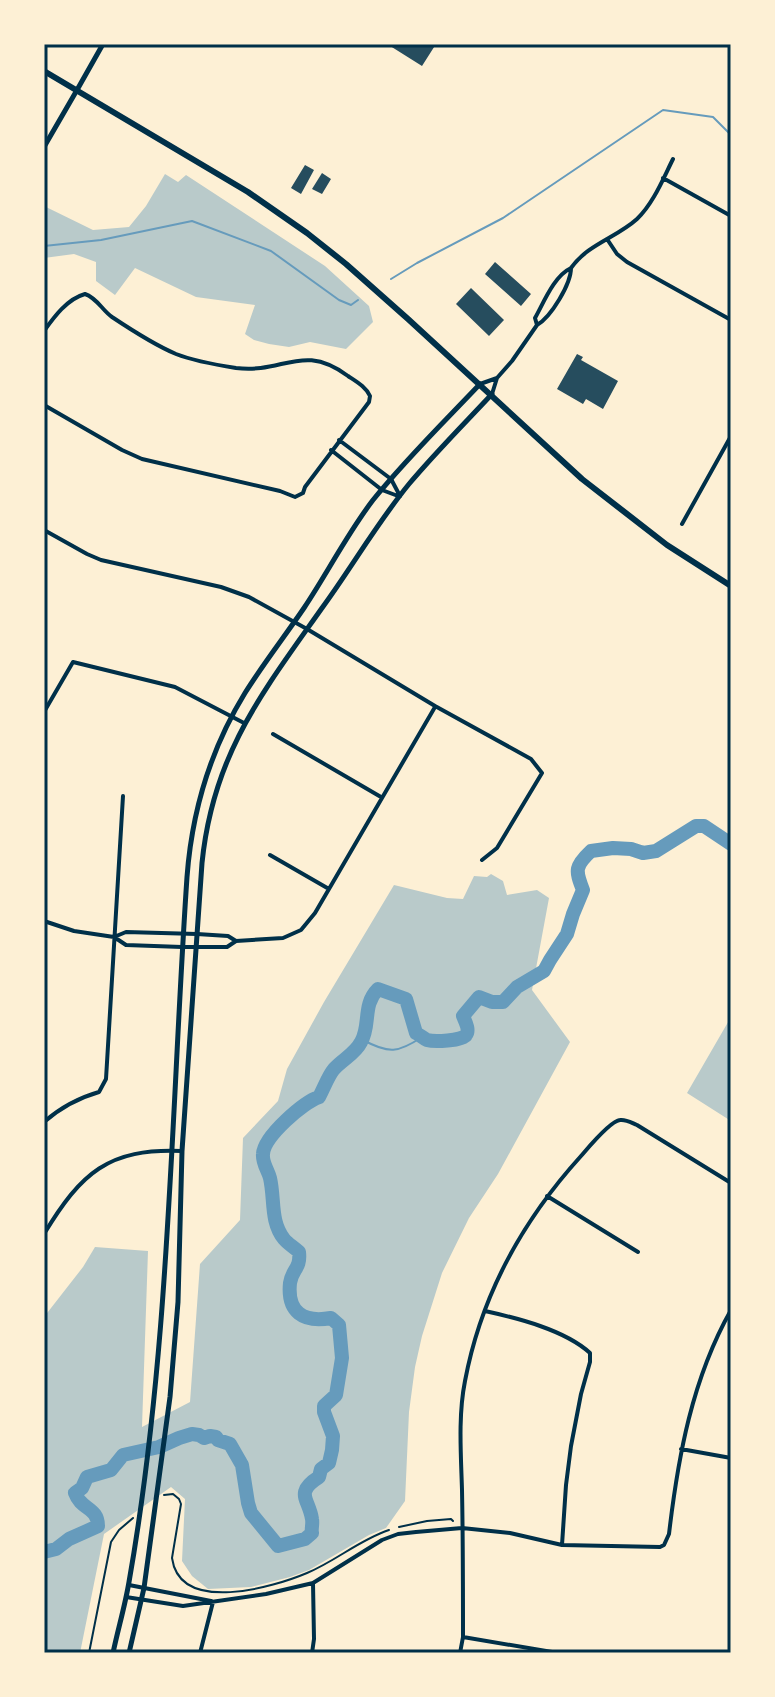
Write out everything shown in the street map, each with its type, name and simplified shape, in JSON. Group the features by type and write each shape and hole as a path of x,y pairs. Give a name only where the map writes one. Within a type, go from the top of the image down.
{"main road":[{"path":"44,147 103,44"},
{"path":"44,71 248,192 307,233 492,394 573,471 631,519 731,586"},
{"path":"113,1653 129,1585 153,1410 189,846 196,809 214,752 232,716 360,519 391,479 480,384"},
{"path":"129,1653 144,1588 170,1397 178,1302 182,1151 203,851 220,778 244,723 275,674 400,496 492,394"}],"street":[{"path":"537,325 535,318 563,272 588,250 638,218 673,159"},
{"path":"663,178 731,216"},
{"path":"606,238 627,262 731,320"},
{"path":"492,394 497,378 537,325 546,320 571,276 571,268"},
{"path":"44,331 65,306 85,294 94,298 114,318 177,354 244,369 304,359 317,360 335,366 368,390 370,396 369,402 298,497 142,459 44,405"},
{"path":"480,384 497,378"},
{"path":"682,524 731,436"},
{"path":"339,440 391,479 400,496"},
{"path":"331,450 382,490 400,496"},
{"path":"44,530 101,560 236,591 256,600 531,759 542,773 497,848 482,860"},
{"path":"44,712 73,662 169,685 244,723"},
{"path":"44,921 74,931 114,937 126,945 182,947 227,947 236,941 283,938 301,930 315,913 435,706"},
{"path":"273,734 381,797"},
{"path":"44,1122 61,1109 99,1092 104,1085 123,796"},
{"path":"270,855 329,889"},
{"path":"114,937 126,932 197,934 228,936 236,941"},
{"path":"460,1653 463,1637 461,1445 464,1384 485,1311 519,1238 547,1196 610,1126 622,1119 637,1125 731,1183"},
{"path":"44,1234 70,1193 99,1168 127,1155 182,1151"},
{"path":"547,1196 638,1252"},
{"path":"126,1597 183,1606 266,1594 313,1583 382,1540 398,1534 462,1528 510,1533 562,1545 653,1548 664,1545 669,1534 681,1449 700,1379 731,1310"},
{"path":"485,1311 515,1317 548,1330 583,1346 590,1353 571,1446 562,1545"},
{"path":"681,1449 731,1458"},
{"path":"312,1653 313,1583"},
{"path":"129,1585 213,1602"},
{"path":"200,1653 213,1602"},
{"path":"463,1637 558,1653"}],"path":[{"path":"162,1495 173,1494 181,1504 173,1565 184,1581 207,1593 268,1586 308,1573 367,1538 385,1531 427,1521 453,1521"},
{"path":"89,1653 111,1542 137,1514"}],"shaded area":[{"path":"165,174 178,182 186,175 325,266 369,306 373,322 346,349 310,342 289,347 269,344 245,334 255,305 196,297 135,268 115,295 96,281 96,262 74,254 44,258 44,206 93,230 129,227"},
{"path":"491,874 503,881 507,895 537,890 549,898 532,990 570,1042 498,1174 469,1218 442,1273 415,1367 409,1412 405,1501 386,1528 309,1570 251,1587 208,1589 192,1576 182,1561 185,1499 171,1487 104,1534 80,1653 44,1653 44,1317 95,1247 148,1251 142,1427 190,1402 200,1264 240,1220 243,1138 278,1101 287,1069 394,885 463,899 474,876 487,877"},
{"path":"731,1017 731,1121 687,1093"}],"building":[{"path":"387,44 436,44 422,66"},
{"path":"305,165 314,170 301,194 291,188"},
{"path":"322,173 331,179 322,194 312,189"},
{"path":"495,262 531,294 521,306 485,274"},
{"path":"471,288 504,320 489,336 456,304"},
{"path":"577,354 583,357 581,360 618,381 603,409 586,399 583,404 557,389"}],"waterway":[{"path":"391,279 503,218 663,110 713,117 731,135"},
{"path":"44,246 101,240 192,221 271,251 339,300 351,305 358,300"},
{"path":"44,1552 56,1549 69,1539 98,1526 95,1515 75,1493 82,1488 87,1477 111,1470 123,1455 159,1447 192,1434 204,1438 216,1437 230,1444 242,1465 251,1513 278,1546 305,1539 312,1533 305,1492 329,1463 332,1450 333,1436 324,1406 336,1395 342,1358 339,1325 331,1318 305,1317 291,1301 290,1283 299,1262 299,1252 284,1239 277,1225 270,1178 263,1157 270,1138 295,1112 319,1097 334,1069 358,1046 364,1035 370,1002 378,989 406,999 416,1033 427,1040 459,1039 467,1033 463,1016 479,997 503,1002 517,987 544,971 567,934 583,890 578,869 591,851 613,848 643,853 656,851 696,826 704,826 731,844"},
{"path":"363,1040 393,1050 422,1037"}]}
